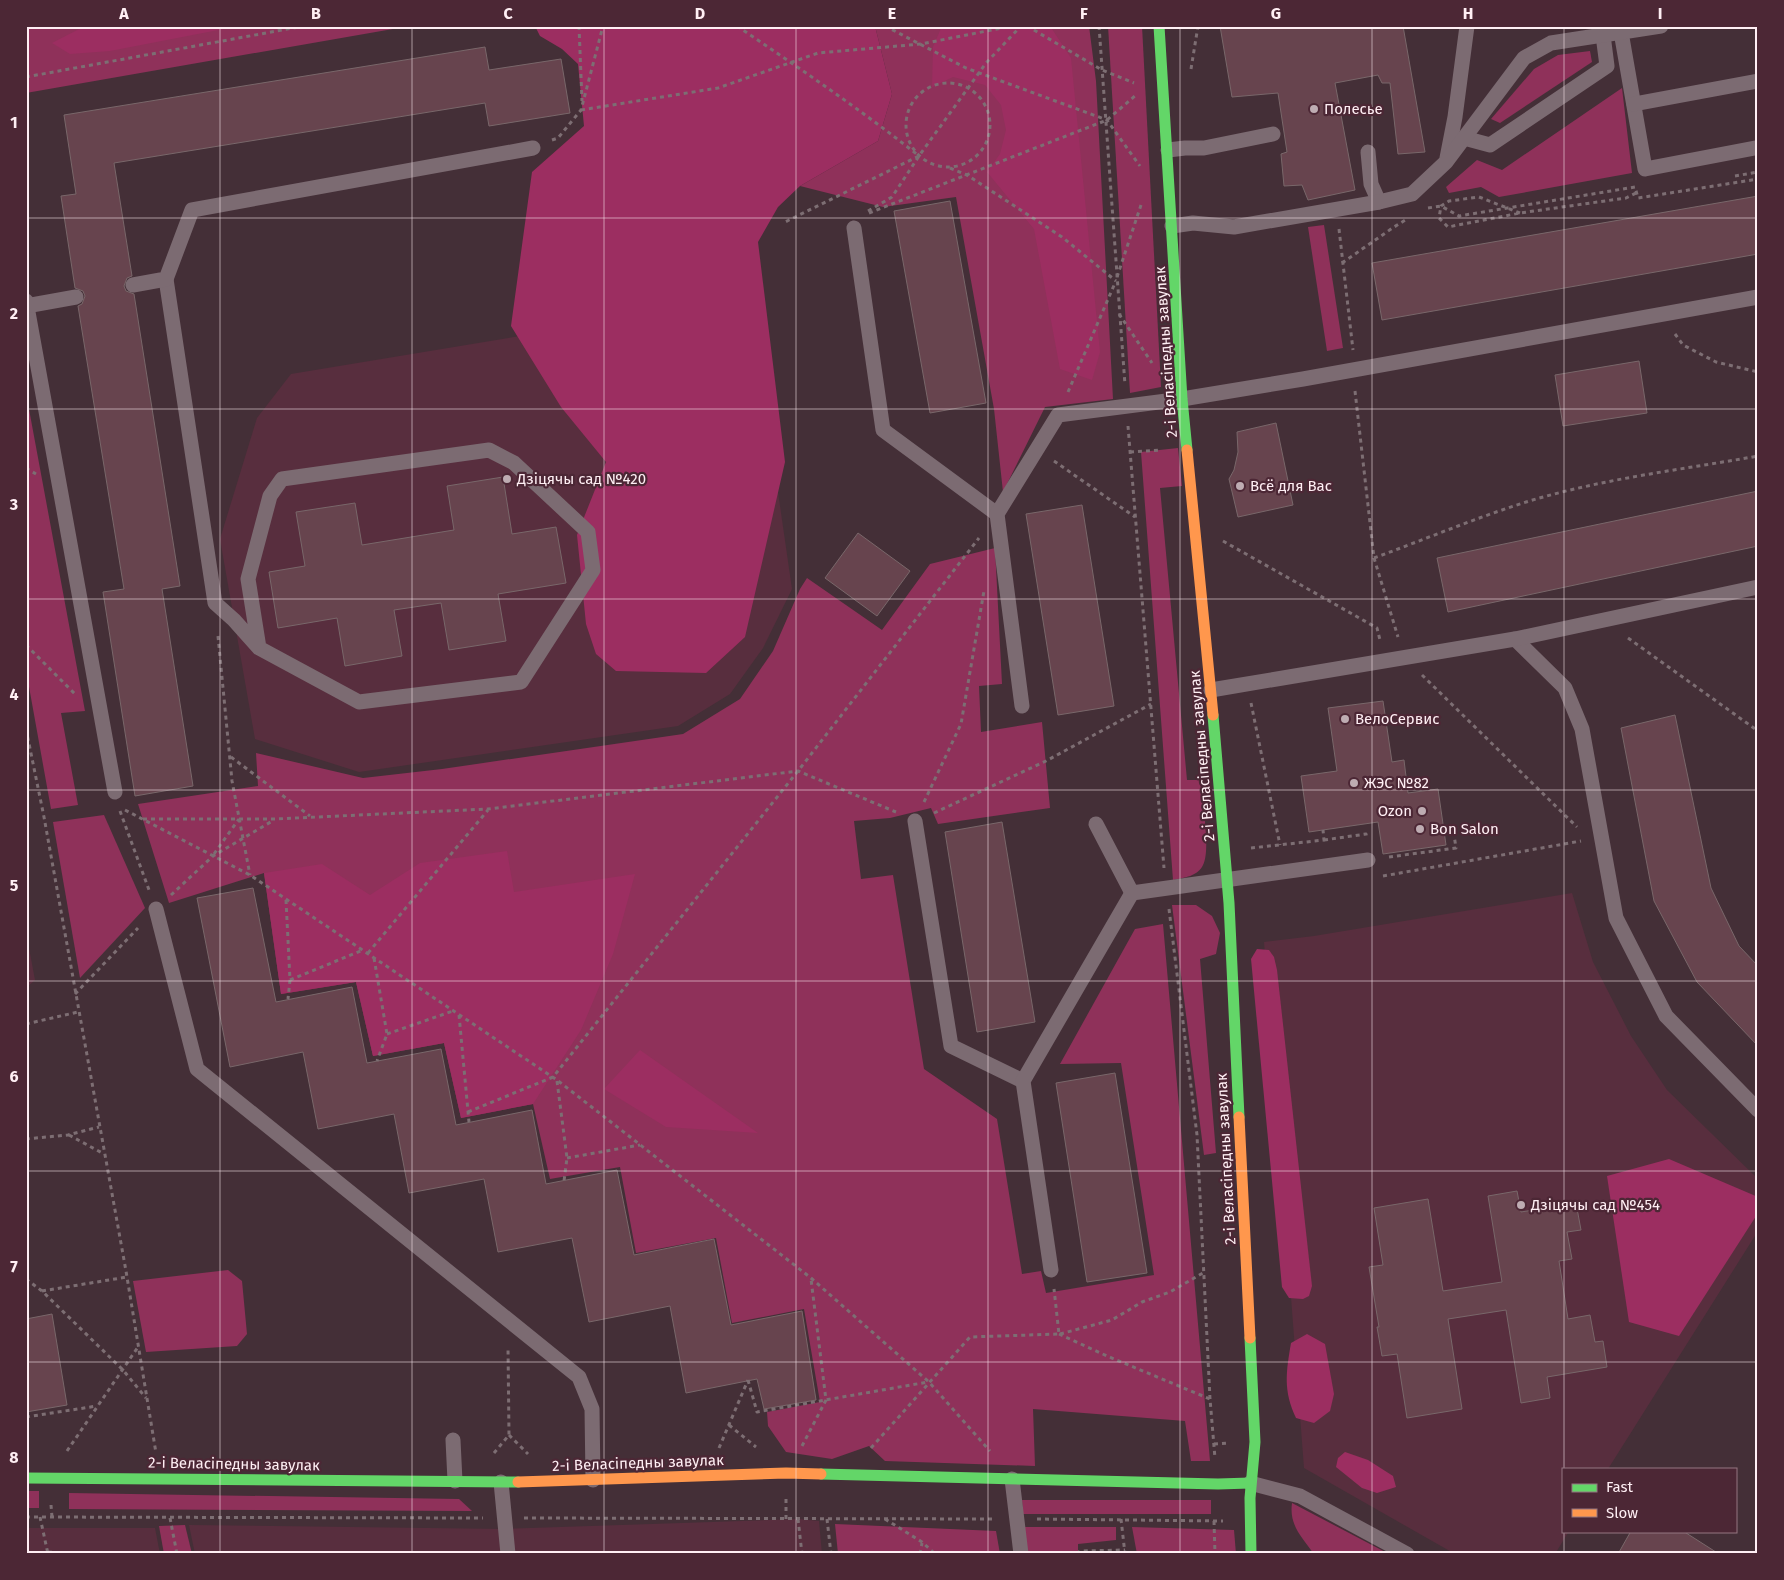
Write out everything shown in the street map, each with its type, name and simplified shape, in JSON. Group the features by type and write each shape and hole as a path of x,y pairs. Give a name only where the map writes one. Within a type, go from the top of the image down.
{"street":[{"name":"2-і Веласіпедны завулак","path":"1159,26 1182,398 1228,879 1255,1442 1248,1522 1251,1554"},
{"name":"2-і Веласіпедны завулак","path":"26,1478 501,1482 786,1472 1218,1484 1250,1483"}],"lane":[{"path":"1446,162 1455,117 1467,26"},
{"path":"1172,226 1192,223 1234,226 1336,210 1412,194 1446,162 1524,58 1551,43 1661,26"},
{"path":"1621,32 1645,169 1755,148"},
{"path":"1464,138 1490,145 1607,66 1604,35"},
{"path":"1634,104 1758,81"},
{"path":"1168,150 1204,148 1273,134"},
{"path":"259,648 248,579 270,496 282,479 489,450 514,463 588,532 593,570 521,682 359,702 259,648 234,620 215,603 166,279 192,210 533,148"},
{"path":"1368,152 1371,184 1379,202"},
{"path":"856,222 883,430 997,514"},
{"path":"133,285 166,279"},
{"path":"76,297 27,304 115,792"},
{"path":"1022,706 997,514 1058,415 1182,398 1353,370 1758,297"},
{"path":"1211,690 1515,639 1758,587"},
{"path":"1515,639 1564,688 1582,729 1616,918 1666,1016 1758,1110"},
{"path":"915,821 951,1046 1022,1081"},
{"path":"1096,824 1132,893"},
{"path":"1132,893 1368,860"},
{"path":"1051,1270 1022,1081 1132,893"},
{"path":"156,909 197,1069 579,1377 592,1409 593,1480"},
{"path":"453,1440 455,1481"},
{"path":"1012,1479 1021,1554"},
{"path":"501,1482 508,1554"},
{"path":"1250,1483 1300,1496 1407,1554"}],"path":[{"path":"26,77 304,26"},
{"path":"579,26 582,104"},
{"path":"533,148 558,138 581,110 603,26"},
{"path":"737,26 875,121 919,156 932,164 968,175 1062,237 1116,281"},
{"path":"885,26 966,68 1106,120 1144,172"},
{"path":"581,110 718,88 818,53 920,44 1012,26"},
{"path":"856,222 892,197 986,63 1021,26"},
{"path":"1027,26 1102,70 1137,84"},
{"path":"1099,26 1116,281"},
{"path":"1191,72 1198,26"},
{"path":"919,156 911,145 906,119 911,106 919,95 930,88 942,84 956,84 969,88 980,97 987,108 990,122 989,136 984,149 974,159 962,166 948,168"},
{"path":"856,222 1106,120 1139,93"},
{"path":"783,223 919,156"},
{"path":"1729,177 1758,172"},
{"path":"1441,206 1459,216 1635,187 1638,198 1758,179"},
{"path":"1441,206 1439,218 1448,227 1520,213 1626,198 1643,189"},
{"path":"1058,415 1116,281 1143,197"},
{"path":"1427,208 1441,206 1448,200 1479,197 1520,213"},
{"path":"1336,210 1353,350 1353,370 1374,558 1404,657"},
{"path":"1342,263 1410,217"},
{"path":"1119,314 1154,368"},
{"path":"1662,315 1683,345 1716,362 1758,372"},
{"path":"1037,449 1136,517"},
{"path":"1374,558 1524,503 1615,481 1758,456"},
{"path":"468,1112 553,1077 798,771 997,514"},
{"path":"1219,538 1377,628 1382,645 1404,657 1582,832"},
{"path":"915,821 961,724 984,590"},
{"path":"215,603 232,780 250,876"},
{"path":"1603,620 1758,730"},
{"path":"26,645 102,722"},
{"path":"1247,684 1280,844"},
{"path":"915,821 1046,761 1151,704"},
{"path":"26,729 28,749 46,826 127,1277 156,1453"},
{"path":"231,757 311,817"},
{"path":"142,820 275,819 488,809 798,771 886,807"},
{"path":"156,909 118,807 250,876 557,1080 811,1278 929,1382 998,1459 1012,1479"},
{"path":"368,953 488,809"},
{"path":"213,856 239,819"},
{"path":"75,994 156,909 213,856 275,819"},
{"path":"1253,848 1324,840 1323,830"},
{"path":"1376,878 1568,844"},
{"path":"286,900 290,980 288,999"},
{"path":"290,980 363,950"},
{"path":"374,957 387,1034 377,1061"},
{"path":"387,1034 454,1011"},
{"path":"26,1024 78,1012"},
{"path":"459,1014 469,1122"},
{"path":"557,1080 567,1158 564,1181"},
{"path":"26,1139 68,1134 99,1127"},
{"path":"68,1134 104,1154"},
{"path":"567,1158 640,1145"},
{"path":"866,1454 970,1337 1059,1334 1112,1320 1142,1302 1170,1292 1203,1272"},
{"path":"42,1291 127,1277"},
{"path":"799,1453 826,1400 811,1278"},
{"path":"26,1279 42,1291 122,1370 147,1398"},
{"path":"1054,1288 1059,1334"},
{"path":"493,1455 509,1435 508,1319"},
{"path":"1059,1334 1210,1399"},
{"path":"64,1456 138,1347"},
{"path":"716,1455 748,1380 757,1412 929,1382"},
{"path":"26,1417 98,1406"},
{"path":"728,1425 763,1452"},
{"path":"509,1435 530,1456"},
{"path":"26,1517 1121,1519 1227,1522"},
{"path":"40,1517 48,1553 74,1554"},
{"path":"170,1518 177,1554"},
{"path":"798,1519 802,1554"},
{"path":"828,1519 831,1554"},
{"path":"885,1519 922,1542 935,1554"},
{"path":"1077,1554 1080,1551 1125,1552 1121,1519"},
{"path":"1214,1521 1215,1554"},
{"path":"920,1554 922,1542"}],"shaded area":[{"path":"26,26 410,26 26,93"},
{"path":"85,26 239,26 110,51 70,54 52,43"},
{"path":"535,26 875,26 892,94 878,141 800,186 778,207 758,242 785,462 745,637 706,673 616,671 596,654 586,624 577,535 606,462 561,407 511,326 532,172 584,126 578,64 562,49 540,36"},
{"path":"875,26 1089,26 1096,81 1113,399 1045,407 1003,492 994,409 956,197 883,207 800,186 878,141 892,94"},
{"path":"942,26 1050,26 1071,58 1100,352 1092,380 1060,369 1034,229 987,172 1000,154 1006,130 1001,105 985,85 953,77 932,87 933,47"},
{"path":"1108,26 1142,26 1161,387 1130,393"},
{"path":"1590,51 1592,62 1500,123 1491,119 1534,69 1558,55"},
{"path":"1622,88 1632,173 1499,197 1481,187 1449,193 1446,187 1477,160 1502,170"},
{"path":"1324,225 1343,348 1327,351 1308,227"},
{"name":"Дзіцячы сад №420","path":"750,298 792,589 763,648 730,694 678,726 359,772 255,739 220,539 257,418 291,374"},
{"path":"26,393 85,711 61,713 78,805 51,809 26,670"},
{"path":"1178,448 1182,486 1160,488 1187,780 1200,780 1206,848 1203,865 1198,872 1173,880 1141,452"},
{"path":"995,548 1002,684 979,686 981,732 1042,722 1050,808 938,824 931,808 890,818 854,821 861,879 893,875 924,1069 997,1119 1022,1274 1041,1271 1046,1293 1154,1275 1121,1063 1060,1064 1135,929 1163,924 1210,1461 1191,1461 1185,1421 1033,1409 1035,1466 885,1461 869,1446 832,1459 786,1452 768,1426 767,1412 820,1402 804,1309 732,1323 716,1238 636,1253 620,1167 550,1179 533,1104 461,1118 444,1043 373,1056 356,982 281,994 264,873 169,903 138,804 258,786 256,753 363,778 442,769 683,734 740,699 773,651 800,589 807,578 882,630 930,564"},
{"path":"104,815 145,908 80,978 53,822"},
{"path":"507,851 514,892 635,874 613,954 581,1030 533,1104 461,1118 444,1043 373,1056 356,982 281,994 264,873 322,864 370,895 420,863"},
{"name":"Дзіцячы сад №454","path":"1572,893 1593,962 1631,1036 1667,1090 1758,1179 1758,1231 1609,1468 1562,1468 1562,1532 1568,1532 1555,1554 1455,1554 1304,1468 1264,942 1314,936"},
{"path":"1172,905 1196,905 1212,916 1220,933 1216,954 1200,959 1216,1153 1204,1155"},
{"path":"26,932 35,980 26,988"},
{"path":"1257,949 1269,950 1274,957 1277,970 1312,1286 1309,1296 1303,1299 1289,1298 1282,1287 1251,959"},
{"path":"640,1050 758,1133 666,1127 604,1089"},
{"path":"1669,1159 1758,1197 1758,1213 1679,1336 1629,1322 1607,1176"},
{"path":"228,1270 242,1281 247,1334 237,1346 146,1352 133,1281"},
{"path":"1307,1334 1325,1344 1334,1394 1330,1411 1314,1423 1296,1418 1287,1390 1287,1372 1291,1343"},
{"path":"1345,1452 1368,1460 1393,1476 1396,1487 1377,1493 1362,1488 1336,1467 1338,1458"},
{"path":"26,1491 39,1491 39,1508 26,1508"},
{"path":"69,1493 459,1499 472,1511 69,1509"},
{"path":"1022,1500 1211,1500 1211,1514 1023,1514"},
{"path":"1292,1503 1389,1554 1314,1554 1294,1524"},
{"path":"798,1519 819,1521 822,1554 195,1554 189,1525 504,1529"},
{"path":"835,1524 996,1531 1000,1554 838,1554"},
{"path":"185,1525 192,1554 164,1554 159,1526"},
{"path":"1024,1527 1116,1527 1116,1540 1078,1544 1078,1554 1028,1554"},
{"path":"1132,1527 1234,1530 1236,1554 1137,1554"},
{"path":"26,1528 155,1528 160,1554 26,1554"}],"building":[{"name":"Полесье","path":"1220,26 1403,26 1425,152 1398,154 1390,83 1382,83 1378,75 1335,83 1355,190 1308,200 1302,185 1284,186 1281,154 1287,152 1278,93 1232,97"},
{"path":"485,47 489,70 561,59 570,113 489,126 485,103 114,163 132,276 127,278 124,286 126,291 134,294 180,586 162,589 193,786 135,796 103,592 124,589 78,306 82,304 85,296 83,291 75,288 61,196 76,194 64,115"},
{"path":"1758,196 1758,254 1382,320 1372,263"},
{"path":"950,201 986,403 930,413 894,211"},
{"path":"1639,361 1647,413 1563,426 1555,375"},
{"path":"1276,423 1293,505 1238,517 1229,479 1234,470 1238,452 1237,432"},
{"path":"503,477 512,534 556,527 566,583 498,594 506,641 449,650 441,603 394,610 402,656 345,666 337,618 278,628 269,572 305,566 296,512 355,503 362,545 454,530 447,486"},
{"path":"1758,491 1758,546 1448,612 1437,558"},
{"path":"1082,505 1114,706 1058,715 1026,514"},
{"path":"858,533 910,571 877,616 825,578"},
{"name":"ЖЭС №82","path":"1383,701 1392,762 1404,760 1408,793 1438,789 1446,845 1383,854 1378,822 1309,832 1301,776 1337,771 1328,708"},
{"path":"1675,715 1711,888 1739,946 1758,966 1758,1046 1697,982 1654,901 1621,728"},
{"path":"1002,822 1035,1022 977,1032 945,832"},
{"path":"253,888 276,1002 352,987 367,1063 441,1049 456,1125 532,1110 546,1184 617,1170 634,1255 714,1239 731,1325 802,1311 816,1400 764,1409 757,1379 686,1393 670,1306 589,1322 572,1238 498,1252 484,1179 409,1193 394,1114 318,1129 303,1052 230,1067 197,898"},
{"path":"1115,1073 1147,1273 1087,1282 1056,1083"},
{"path":"1517,1191 1521,1212 1576,1203 1581,1230 1567,1232 1572,1259 1559,1261 1568,1319 1590,1315 1595,1342 1603,1341 1607,1367 1547,1377 1550,1398 1521,1403 1506,1310 1448,1319 1462,1409 1407,1418 1397,1354 1382,1356 1377,1327 1379,1327 1369,1267 1383,1265 1374,1208 1428,1199 1443,1291 1502,1282 1488,1196"},
{"path":"52,1314 67,1405 26,1412 26,1319"},
{"path":"1630,1532 1685,1532 1719,1554 1618,1554"}],"traffic: fast":[{"path":"1159,26 1182,399 1187,450"},
{"path":"1213,715 1229,903 1239,1117"},
{"path":"1250,1338 1255,1442 1250,1498 1251,1554"},
{"path":"821,1474 1218,1484 1250,1483"},
{"path":"26,1478 518,1482"}],"traffic: slow":[{"path":"1187,450 1213,715"},
{"path":"1239,1117 1250,1338"},
{"path":"518,1482 786,1473 821,1474"}],"place":[{"name":"Полесье","path":"1314,109"},
{"name":"Дзіцячы сад №420","path":"507,479"},
{"name":"Всё для Вас","path":"1240,486"},
{"name":"ВелоСервис","path":"1345,719"},
{"name":"ЖЭС №82","path":"1354,783"},
{"name":"Ozon","path":"1422,811"},
{"name":"Bon Salon","path":"1420,829"},
{"name":"Дзіцячы сад №454","path":"1521,1205"}]}
